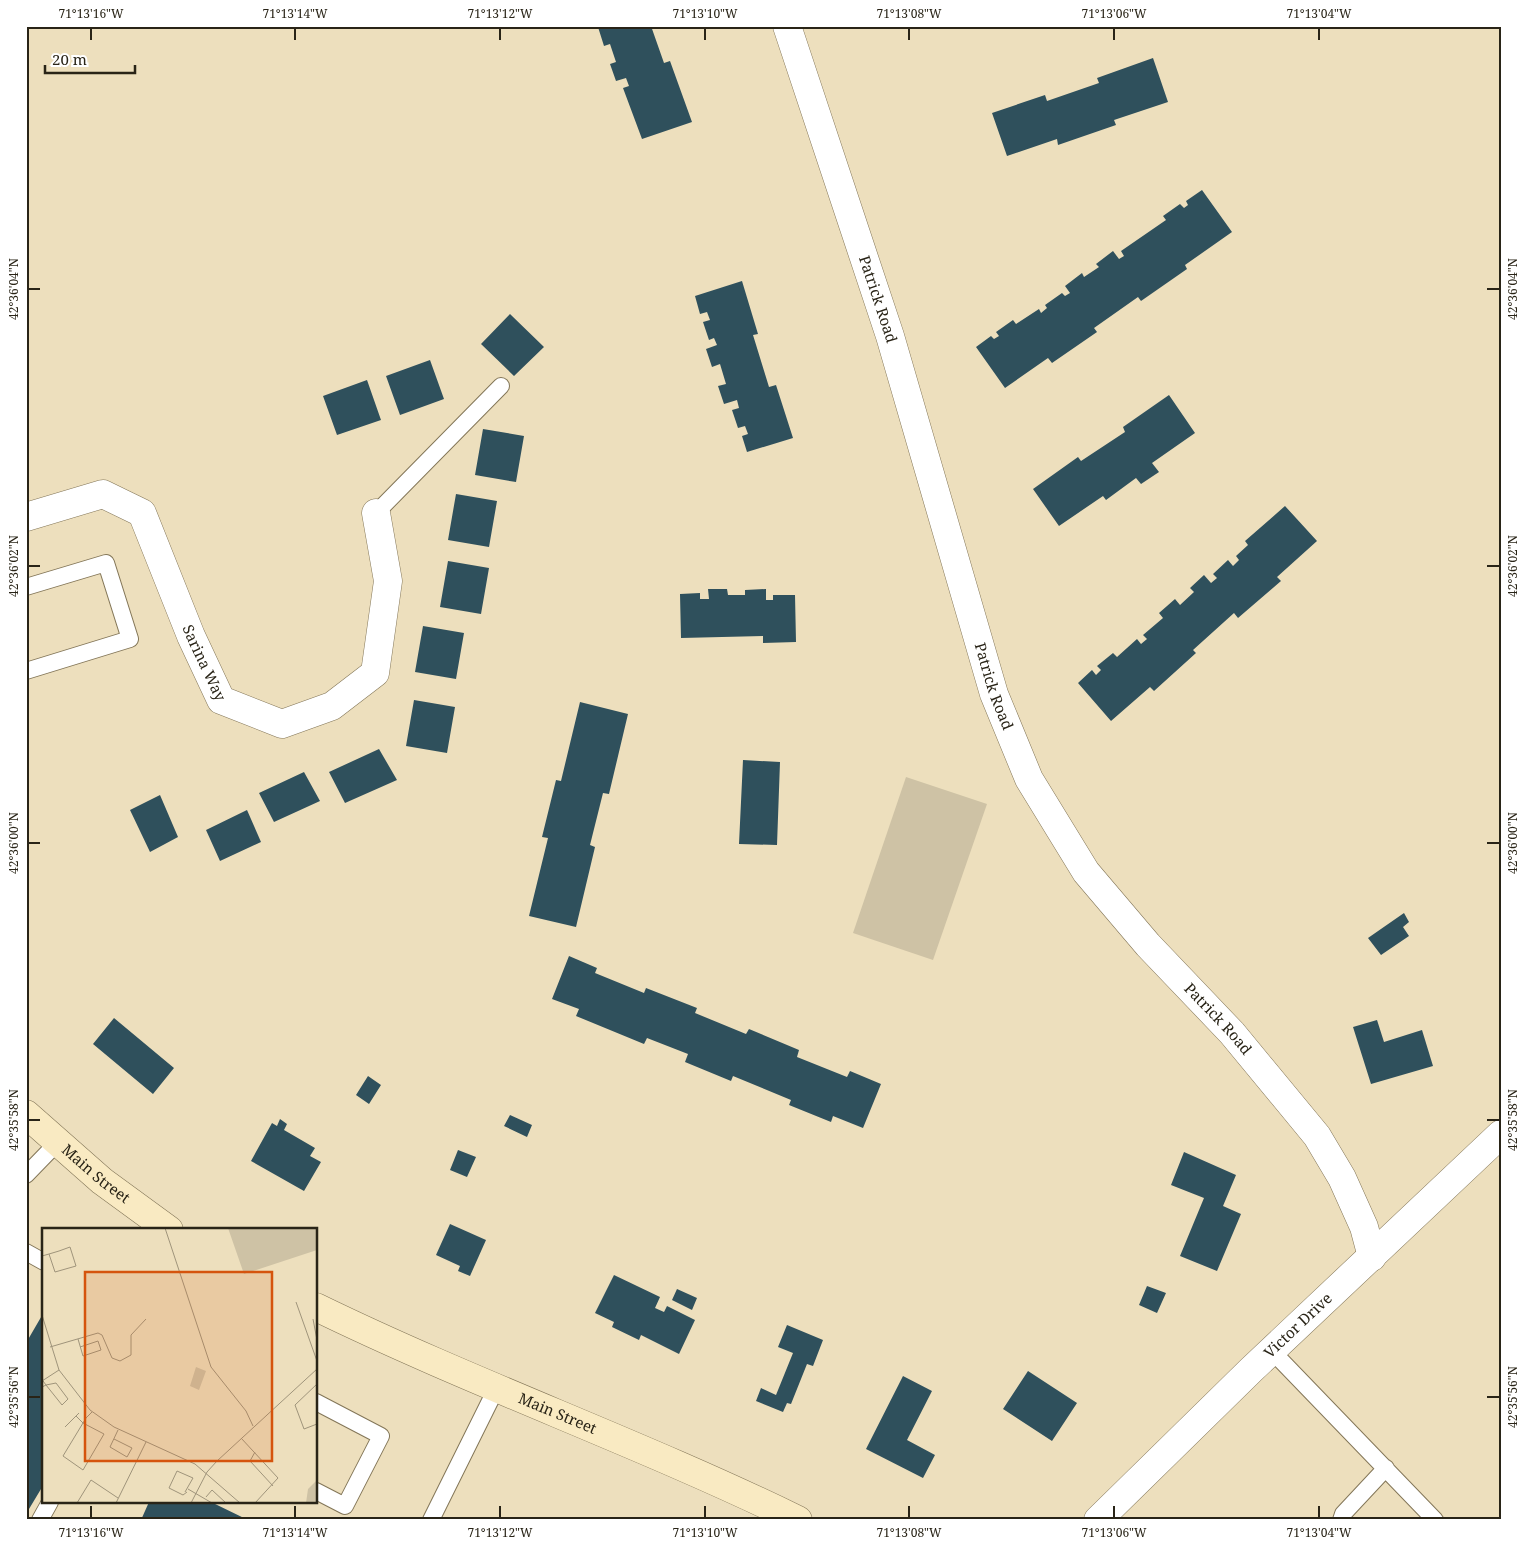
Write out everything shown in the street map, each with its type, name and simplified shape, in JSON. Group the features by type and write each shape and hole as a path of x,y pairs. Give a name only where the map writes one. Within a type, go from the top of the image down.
{"main road":[{"name":"Main Street","path":"26,1114 102,1181 166,1228"},
{"name":"Main Street","path":"318,1308 379,1338 675,1463 798,1520"}],"street":[{"name":"Patrick Road","path":"787,26 890,336 994,694 1029,779 1086,872 1148,945 1232,1033 1317,1136 1342,1178 1364,1227 1372,1257"},
{"name":"Sarina Way","path":"26,517 103,494 142,513 191,636 220,700 282,724 332,706 375,673 388,581 376,513"},
{"name":"Victor Drive","path":"1098,1520 1272,1351 1501,1134"}],"lane":[{"path":"376,513 501,386"},
{"path":"26,588 106,563 130,639 26,671"},
{"path":"26,1175 58,1142"},
{"path":"26,1252 42,1261"},
{"path":"1272,1351 1435,1520"},
{"path":"431,1520 496,1389"},
{"path":"318,1403 381,1436 345,1506 318,1492"},
{"path":"1341,1520 1343,1514 1386,1468"},
{"path":"40,1520 49,1504"}],"shaded area":[{"path":"906,777 987,804 933,960 853,933"}],"building":[{"path":"651,26 664,63 670,61 692,122 642,139 623,88 629,86 626,78 616,81 610,64 616,62 610,44 604,46 598,27"},
{"path":"1153,58 1168,102 1114,120 1116,125 1058,145 1057,139 1007,156 992,113 1045,95 1047,101 1099,83 1097,78"},
{"path":"1202,190 1232,232 1185,265 1187,269 1141,301 1138,297 1094,328 1097,332 1052,363 1048,358 1005,388 976,347 991,336 994,339 999,336 996,332 1013,320 1016,324 1039,309 1041,313 1047,308 1045,305 1062,293 1065,296 1070,293 1065,286 1082,273 1084,277 1099,267 1096,264 1113,251 1119,259 1124,256 1121,251 1166,220 1163,216 1180,204 1184,208 1188,205 1186,201"},
{"path":"742,281 758,334 753,335 769,387 776,385 793,438 747,452 742,436 748,434 745,426 738,428 732,410 739,408 737,400 724,404 718,386 726,384 720,364 712,367 706,349 717,345 714,338 709,340 703,322 710,320 707,312 700,314 695,296"},
{"path":"510,314 544,347 514,376 481,344"},
{"path":"430,360 444,399 400,415 386,376"},
{"path":"367,380 381,420 337,435 323,396"},
{"path":"1169,395 1195,433 1152,463 1159,472 1141,484 1136,478 1106,500 1103,496 1059,526 1033,489 1078,457 1081,461 1125,432 1123,427"},
{"path":"483,429 524,436 516,482 475,475"},
{"path":"456,494 497,501 489,547 448,540"},
{"path":"1285,506 1317,541 1277,577 1281,581 1238,618 1234,613 1193,650 1196,653 1154,691 1150,687 1111,721 1078,683 1092,670 1096,675 1101,670 1097,666 1113,653 1117,657 1137,639 1141,644 1147,639 1143,635 1163,618 1159,613 1175,599 1180,605 1194,592 1190,588 1204,575 1211,583 1217,578 1213,574 1228,560 1233,566 1239,560 1236,556 1248,545 1245,541"},
{"path":"448,561 489,568 481,614 440,607"},
{"path":"708,589 727,589 728,595 745,595 745,590 766,589 766,600 773,600 773,595 795,595 796,642 763,643 763,636 681,638 680,594 700,593 700,599 709,599"},
{"path":"423,626 464,633 456,679 415,672"},
{"path":"414,700 455,707 447,753 406,746"},
{"path":"580,702 628,714 609,794 603,793 590,845 595,847 576,927 529,916 548,838 542,837 556,780 561,781"},
{"path":"379,749 397,780 345,803 329,772"},
{"path":"743,760 780,762 777,845 739,844"},
{"path":"304,772 320,801 274,822 259,793"},
{"path":"160,795 178,837 150,852 130,810"},
{"path":"247,810 261,842 220,861 206,830"},
{"path":"1404,913 1409,922 1403,927 1409,936 1381,955 1368,938"},
{"path":"569,956 597,968 595,973 644,993 646,988 697,1008 695,1013 746,1034 749,1029 799,1050 797,1057 847,1077 850,1071 881,1084 863,1128 833,1116 831,1122 789,1105 791,1100 733,1076 731,1081 685,1062 688,1054 647,1038 644,1044 576,1016 579,1009 552,999"},
{"path":"114,1018 174,1068 153,1094 93,1044"},
{"path":"1377,1020 1384,1042 1422,1030 1433,1066 1371,1084 1353,1027"},
{"path":"368,1076 381,1085 369,1104 356,1095"},
{"path":"510,1115 532,1125 527,1137 504,1126"},
{"path":"280,1119 287,1124 284,1130 315,1148 310,1156 321,1162 304,1191 251,1161 272,1123 277,1126"},
{"path":"458,1150 476,1157 467,1177 450,1170"},
{"path":"1184,1152 1236,1175 1223,1206 1241,1214 1217,1271 1180,1256 1204,1198 1171,1185"},
{"path":"450,1224 486,1240 470,1276 458,1271 460,1266 436,1255"},
{"path":"614,1275 660,1297 655,1308 664,1312 667,1306 695,1320 679,1354 641,1335 639,1340 612,1327 614,1322 595,1313"},
{"path":"1147,1286 1166,1293 1157,1313 1139,1305"},
{"path":"677,1289 697,1298 692,1310 672,1300"},
{"path":"42,1315 42,1487 26,1514 26,1343"},
{"path":"787,1325 823,1340 813,1366 807,1364 791,1404 787,1403 783,1412 756,1401 761,1388 776,1395 793,1353 778,1347"},
{"path":"1028,1371 1077,1403 1052,1441 1003,1409"},
{"path":"903,1376 932,1391 907,1440 935,1455 923,1478 866,1449"},
{"path":"148,1504 215,1504 248,1520 141,1520"}]}
